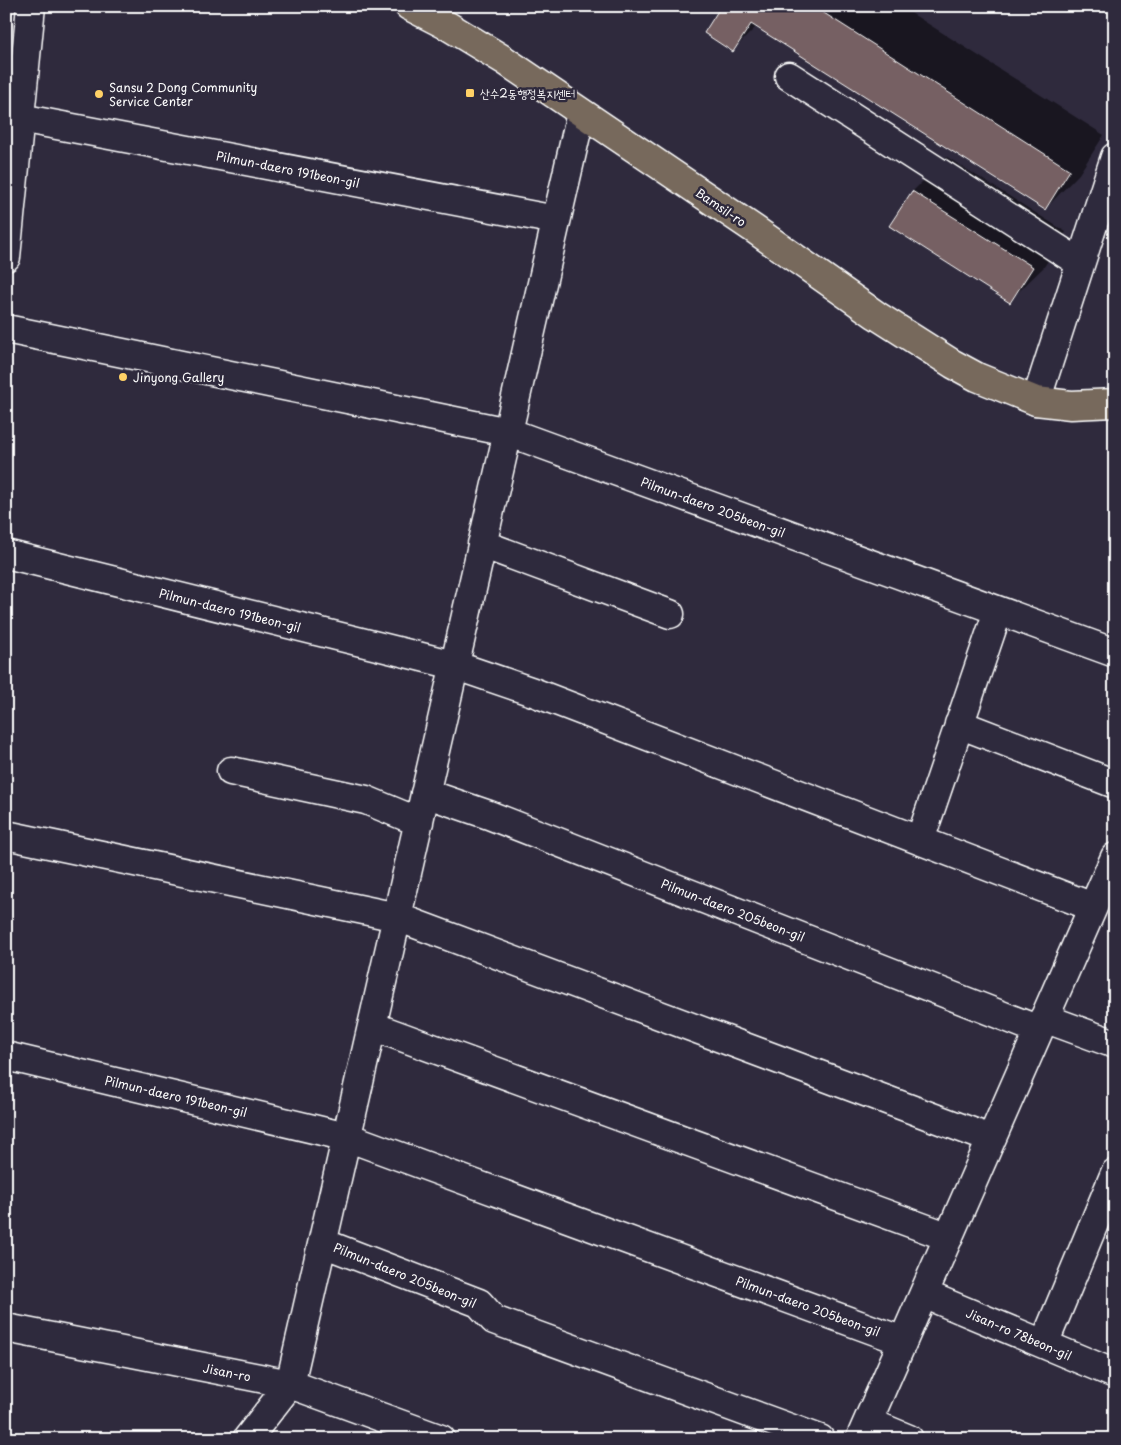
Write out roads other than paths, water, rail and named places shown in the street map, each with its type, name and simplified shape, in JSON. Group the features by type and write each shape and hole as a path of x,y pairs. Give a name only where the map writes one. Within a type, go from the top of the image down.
{"main road":[{"name":"Bamsil-ro","path":"409,6 448,26 504,60 580,114 754,229 876,315 953,364 977,377 1036,401 1071,405 1115,403"}],"street":[{"path":"6,257 11,166 20,118 31,6"},
{"path":"789,76 1080,263"},
{"path":"247,1439 290,1384 580,114"},
{"name":"Pilmun-daero 191beon-gil","path":"20,118 556,220"},
{"path":"1036,401 1115,158"},
{"path":"6,329 508,432"},
{"name":"Pilmun-daero 205beon-gil","path":"508,432 1115,653"},
{"path":"482,544 670,614"},
{"name":"Pilmun-daero 191beon-gil","path":"6,554 454,666 533,692 920,840"},
{"path":"998,610 920,840 1092,907"},
{"path":"959,724 1115,784"},
{"path":"231,771 366,800 419,822"},
{"name":"Pilmun-daero 205beon-gil","path":"425,793 489,814 1041,1024 1115,1044"},
{"path":"6,835 397,917 991,1139"},
{"path":"909,1439 864,1430 1115,857"},
{"path":"372,1026 949,1236"},
{"name":"Pilmun-daero 191beon-gil","path":"6,1056 347,1137"},
{"name":"Pilmun-daero 205beon-gil","path":"347,1137 903,1341"},
{"path":"1044,1344 1115,1174"},
{"name":"Pilmun-daero 205beon-gil","path":"323,1243 480,1303 494,1320 820,1439"},
{"name":"Jisan-ro 78beon-gil","path":"924,1294 1115,1374"},
{"name":"Jisan-ro","path":"6,1328 290,1384 441,1439"}],"place":[{"name":"산수2동행정복지센터","path":"470,93"},
{"name":"Sansu 2 Dong Community Service Center","path":"99,94"},
{"name":"Jinyong Gallery","path":"123,377"}]}
